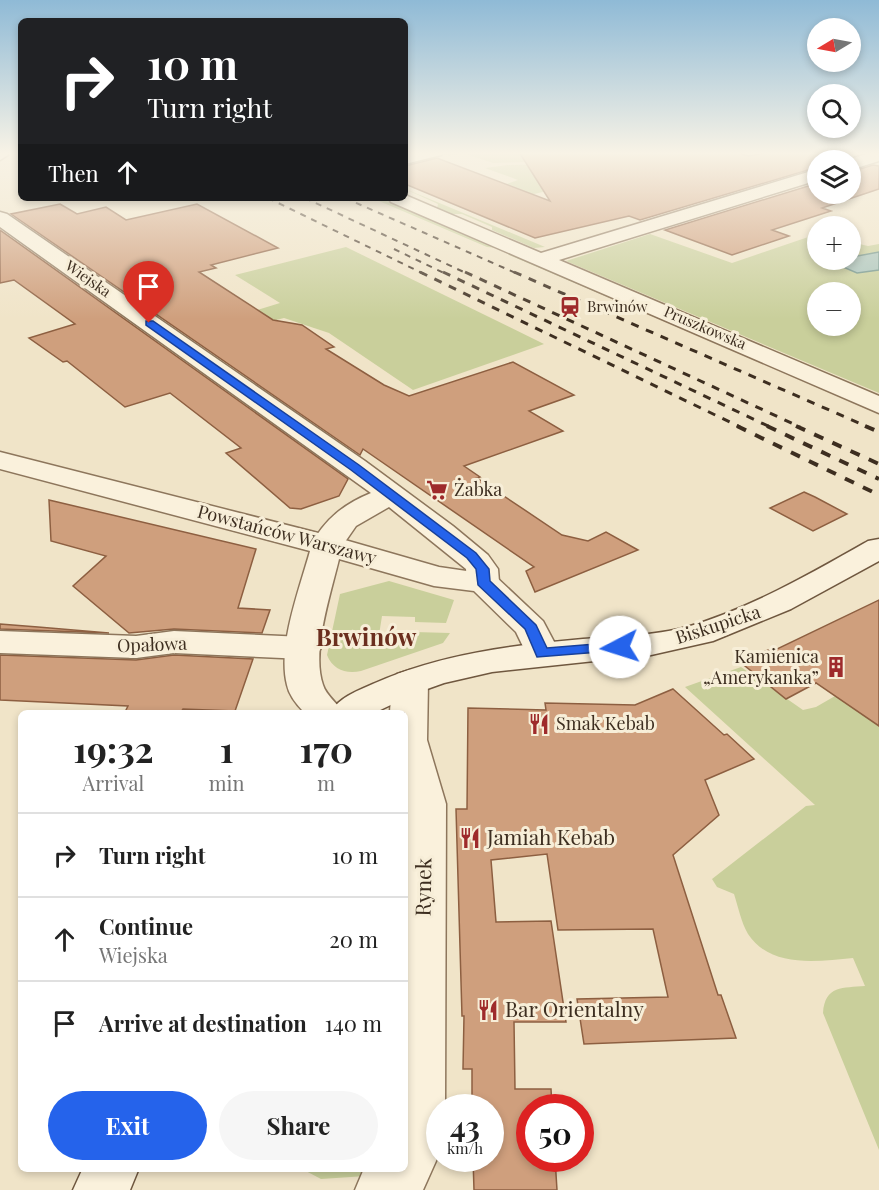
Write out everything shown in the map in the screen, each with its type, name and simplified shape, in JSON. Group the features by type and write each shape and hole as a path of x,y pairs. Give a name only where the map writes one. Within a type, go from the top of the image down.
{"street":[{"name":"Pruszkowska","path":"420,208 879,405"},
{"path":"542,259 709,208"},
{"name":"Wiejska","path":"0,218 392,495 471,556 482,569 483,582"},
{"name":"Powstańców Warszawy","path":"0,460 327,545 434,576 458,581 483,582"},
{"path":"323,710 304,684 302,670 304,648 327,545 336,528 346,518 367,505 392,495"},
{"name":"Biskupicka","path":"542,653 671,641 716,630 802,592 879,548"},
{"path":"352,710 375,697 410,682 479,663 542,653 531,628 483,582"},
{"name":"Opałowa","path":"0,642 136,647 174,642 304,648"},
{"name":"Rynek","path":"408,1165 416,1145 418,1126 426,804 408,740 410,682"},
{"path":"101,1190 110,1172"},
{"name":"Rynek","path":"383,1190 393,1184 403,1172"}],"green space":[{"path":"394,208 402,208 488,244 499,244 498,248 487,247"},
{"path":"437,208 450,208 545,247 534,248 462,214 450,214"},
{"path":"650,234 732,263 807,237 807,270 861,270 861,244 879,244 879,393 566,261"},
{"path":"346,247 544,344 413,390 329,333 284,318 249,327 195,329 280,303 235,275"},
{"path":"510,251 517,257 781,371 509,255 507,253"},
{"path":"389,581 454,600 446,623 415,622 415,617 382,616 379,635 407,636 414,632 450,633 443,643 361,671 341,670 327,655 340,594"},
{"path":"741,667 803,710 816,707 842,692 879,718 879,1150 823,1013 824,1004 831,993 843,988 865,986 853,958 810,961 782,958 769,953 748,934 734,894 717,887 712,879 806,806 815,805 685,687"},
{"path":"308,1172 373,1172 366,1176 321,1179"}],"water":[{"path":"879,252 879,270 857,273 850,270 861,270 861,255"}],"building":[{"path":"43,208 66,208 77,214 107,208 126,220 181,208 204,208 278,248 211,265 216,268 199,272 273,320 302,325 334,347 326,349 384,385 409,396 513,362 574,395 529,411 563,431 464,466 480,477 477,478 562,535 588,541 606,532 638,550 535,592 526,571 534,567 363,449 360,455 11,214"},
{"path":"462,208 682,208 640,220 629,216 535,238"},
{"path":"738,208 823,208 831,211 807,216 807,219 772,230 789,236 732,255 665,230"},
{"path":"0,230 348,479 339,496 301,509 290,508 226,453 241,448 170,393 125,407 67,361 63,362 29,338 75,324 14,280 0,283"},
{"path":"804,492 847,514 813,531 770,508"},
{"path":"49,500 256,549 238,608 270,610 262,633 174,629 129,633 73,586 106,556 51,541"},
{"name":"Kamienica „Amerykanka”","path":"879,600 879,726 816,683 786,699 740,662 768,650 771,652"},
{"path":"0,624 38,627 109,633 0,629"},
{"path":"0,655 136,660 174,655 253,659 235,710 126,710 128,706 0,700"},
{"path":"673,689 754,759 705,780 719,815 673,855 718,995 721,995 736,1038 584,1044 577,999 668,997 653,929 558,930 547,854 491,860 496,922 551,921 566,1022 514,1022 515,1089 551,1089 551,1094 516,1094 516,1172 556,1172 557,1190 474,1190 473,1172 504,1172 504,1094 472,1094 472,1069 463,1069 464,1016 462,1016 456,809 467,809 468,708 546,710 545,703 635,705"}],"railway":[{"path":"288,208 424,274"},
{"path":"325,208 468,274"},
{"path":"367,208 518,274"},
{"path":"394,249 446,274"},
{"path":"420,272 740,427"},
{"path":"443,272 770,427"},
{"path":"465,272 800,427"},
{"path":"514,272 868,427"},
{"path":"737,426 879,495"},
{"path":"767,426 879,479"},
{"path":"796,426 879,464"},
{"path":"865,426 879,432"}],"place":[{"name":"Brwinów","path":"570,307"},
{"name":"Żabka","path":"437,490"},
{"name":"Kamienica „Amerykanka”","path":"836,667"},
{"name":"Smak Kebab","path":"539,724"},
{"name":"Jamiah Kebab","path":"470,838"},
{"name":"Bar Orientalny","path":"488,1010"}],"district":[{"name":"Brwinów","path":"366,638"}],"route":[{"path":"149,323 355,467 471,556 482,569 483,582 531,628 542,653 620,647"}]}
